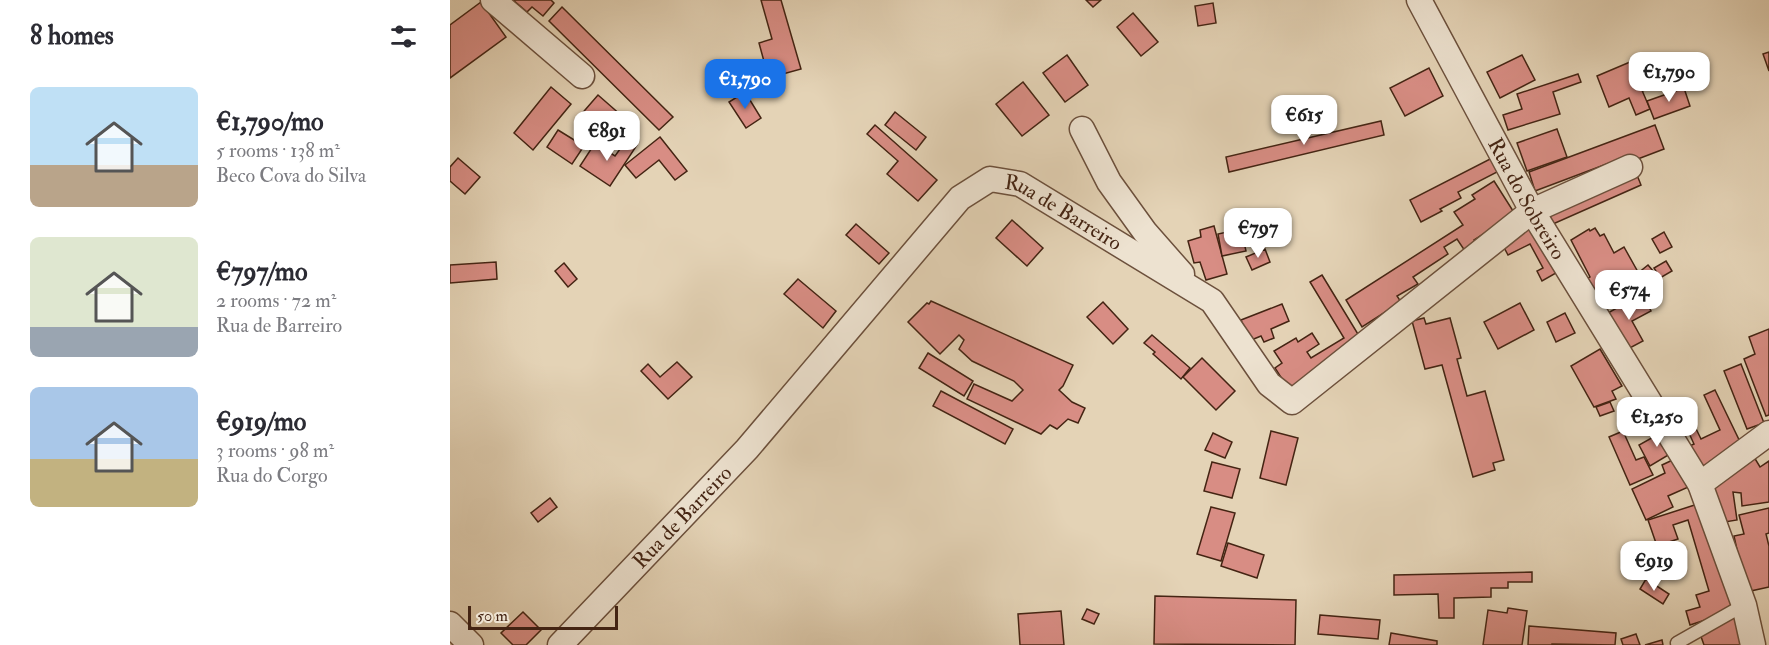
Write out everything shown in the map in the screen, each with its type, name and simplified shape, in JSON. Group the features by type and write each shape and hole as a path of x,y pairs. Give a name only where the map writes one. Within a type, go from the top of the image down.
{"street":[{"path":"493,0 582,76"},
{"name":"Rua do Sobreiro","path":"1419,0 1532,211 1700,484 1744,605 1753,645"},
{"path":"1082,129 1109,182 1145,232 1180,270 1188,286"},
{"path":"1532,211 1630,167"},
{"name":"Rua de Barreiro","path":"560,645 747,449 960,198 990,179 1020,183 1212,301 1269,384 1292,402 1532,211"},
{"path":"1700,484 1769,433"},
{"path":"450,624 471,645"}],"lane":[{"path":"1677,643 1744,605"}],"building":[{"path":"513,0 551,0 554,3 543,16 532,7 527,12"},
{"path":"761,0 781,0 801,69 750,83 747,71 765,65 759,43 772,39"},
{"path":"1086,0 1101,0 1093,7"},
{"path":"481,2 506,37 450,78 450,25"},
{"path":"1213,3 1216,23 1198,26 1195,6"},
{"path":"562,7 673,117 659,130 549,21"},
{"path":"1133,13 1158,42 1141,56 1117,27"},
{"path":"1769,52 1769,71 1763,54"},
{"path":"1067,55 1088,85 1065,102 1043,73"},
{"path":"1522,55 1535,80 1500,98 1487,72"},
{"path":"1643,58 1652,88 1642,91 1633,61"},
{"path":"1630,62 1650,109 1636,115 1629,98 1609,107 1597,76"},
{"path":"1429,68 1443,96 1405,116 1390,88"},
{"path":"1578,74 1581,82 1553,92 1560,114 1508,130 1503,115 1522,109 1517,94"},
{"path":"1023,82 1049,115 1022,136 996,104"},
{"path":"551,87 571,104 533,150 514,133"},
{"path":"1684,88 1690,106 1654,119 1647,101"},
{"path":"745,92 761,118 746,128 729,102"},
{"path":"598,95 630,123 612,144 579,117"},
{"path":"895,112 926,137 916,150 885,125"},
{"path":"1381,121 1384,135 1229,172 1226,157"},
{"path":"875,125 937,180 918,201 887,174 898,161 867,134"},
{"path":"1655,125 1664,149 1630,162 1628,156 1535,191 1529,172"},
{"path":"1557,129 1567,157 1527,171 1517,143"},
{"path":"558,130 584,146 572,164 547,147"},
{"path":"660,137 687,171 675,180 659,160 636,178 625,165"},
{"path":"628,138 637,145 610,186 580,166 595,143 615,156"},
{"path":"1494,157 1501,170 1458,192 1461,198 1421,222 1410,200"},
{"path":"458,158 480,177 465,194 450,181 450,167"},
{"path":"1635,170 1641,185 1553,224 1547,209"},
{"path":"1494,181 1515,214 1474,240 1479,247 1467,254 1457,239 1444,247 1448,254 1413,277 1418,284 1397,296 1401,302 1362,327 1346,300 1463,225 1454,212 1475,199 1472,195"},
{"path":"1535,218 1563,269 1542,281 1537,271 1543,268 1530,244 1508,255 1499,238"},
{"path":"1012,220 1043,248 1027,266 996,238"},
{"path":"856,224 889,253 879,264 846,235"},
{"path":"1214,226 1227,274 1206,280 1200,262 1194,263 1188,241 1201,237 1200,230"},
{"path":"1595,228 1600,236 1604,234 1614,253 1624,247 1638,272 1627,281 1593,299 1584,280 1590,277 1571,240"},
{"path":"1241,229 1246,251 1222,256 1218,234"},
{"path":"1664,232 1672,247 1660,253 1652,239"},
{"path":"1265,249 1270,262 1252,270 1246,257"},
{"path":"1666,261 1672,271 1660,278 1654,268"},
{"path":"496,262 497,279 450,283 450,265"},
{"path":"564,263 577,279 568,287 555,271"},
{"path":"1648,265 1659,278 1638,296 1627,282"},
{"path":"1322,275 1364,344 1289,390 1275,368 1282,363 1274,351 1296,338 1298,342 1312,333 1319,344 1307,352 1311,358 1344,338 1310,282"},
{"path":"798,279 836,311 823,328 784,294"},
{"path":"1642,294 1651,311 1632,321 1643,341 1626,350 1606,314"},
{"path":"931,301 1073,365 1059,390 1072,402 1085,408 1078,423 1068,419 1057,429 1050,425 1041,434 967,399 974,384 1012,401 1023,390 1014,381 972,361 959,349 964,340 959,335 940,354 908,322"},
{"path":"1103,302 1128,329 1113,344 1087,317"},
{"path":"1520,303 1534,330 1498,349 1484,322"},
{"path":"1282,304 1289,321 1271,329 1274,338 1264,342 1261,336 1249,341 1241,320"},
{"path":"1565,313 1575,333 1556,342 1547,322"},
{"path":"1424,318 1426,324 1450,318 1461,358 1457,359 1467,396 1485,391 1504,460 1493,463 1495,470 1473,477 1442,365 1425,369 1412,321"},
{"path":"1769,329 1769,415 1766,416 1744,359 1755,354 1749,337"},
{"path":"1152,335 1190,368 1181,379 1144,343"},
{"path":"1600,349 1622,386 1612,391 1616,399 1594,407 1571,366"},
{"path":"928,353 973,381 964,396 919,368"},
{"path":"1202,358 1235,391 1216,410 1183,377"},
{"path":"677,362 692,377 668,399 641,371 648,364 660,377"},
{"path":"1741,364 1764,423 1747,429 1724,371"},
{"path":"1715,390 1743,448 1697,469 1687,447 1694,444 1688,431 1681,435 1673,417 1687,410 1701,439 1720,430 1704,395"},
{"path":"941,391 1013,429 1005,444 933,406"},
{"path":"1610,402 1614,411 1600,416 1596,407"},
{"path":"1271,431 1298,438 1286,485 1260,478"},
{"path":"1623,431 1636,460 1644,457 1653,475 1630,485 1609,437"},
{"path":"1664,431 1675,451 1650,466 1639,445"},
{"path":"1213,433 1232,442 1225,458 1205,450"},
{"path":"1751,452 1760,467 1769,461 1769,502 1742,506 1741,493 1733,492 1737,520 1719,523 1713,479"},
{"path":"1679,457 1693,485 1668,496 1673,507 1646,520 1632,489 1665,473 1662,465"},
{"path":"1212,462 1240,469 1232,498 1204,491"},
{"path":"550,498 557,507 538,522 531,513"},
{"path":"1704,502 1739,609 1690,625 1686,611 1700,607 1696,595 1709,591 1688,520 1673,525 1678,539 1657,546 1648,520"},
{"path":"1211,507 1235,513 1221,561 1197,554"},
{"path":"1769,508 1769,533 1766,534 1769,546 1769,587 1746,592 1734,536 1744,534 1739,515"},
{"path":"1228,543 1264,555 1257,578 1221,566"},
{"path":"1532,572 1532,582 1508,582 1508,588 1491,588 1491,597 1454,598 1454,618 1439,618 1438,594 1394,595 1394,575"},
{"path":"1646,579 1669,594 1663,604 1640,589"},
{"path":"1155,596 1296,600 1295,645 1154,644"},
{"path":"1508,608 1527,611 1522,645 1483,645 1488,610 1507,613"},
{"path":"1087,609 1099,614 1094,624 1082,619"},
{"path":"1061,611 1064,645 1020,645 1018,614"},
{"path":"523,612 541,630 526,645 513,645 501,633"},
{"path":"1320,615 1380,620 1378,639 1318,634"},
{"path":"1739,615 1748,645 1704,645 1698,628"},
{"path":"1529,626 1616,633 1615,645 1528,645"},
{"path":"1391,633 1437,641 1437,645 1389,645"},
{"path":"1636,634 1640,645 1623,645 1621,639"},
{"path":"1662,640 1663,645 1645,645"}]}
